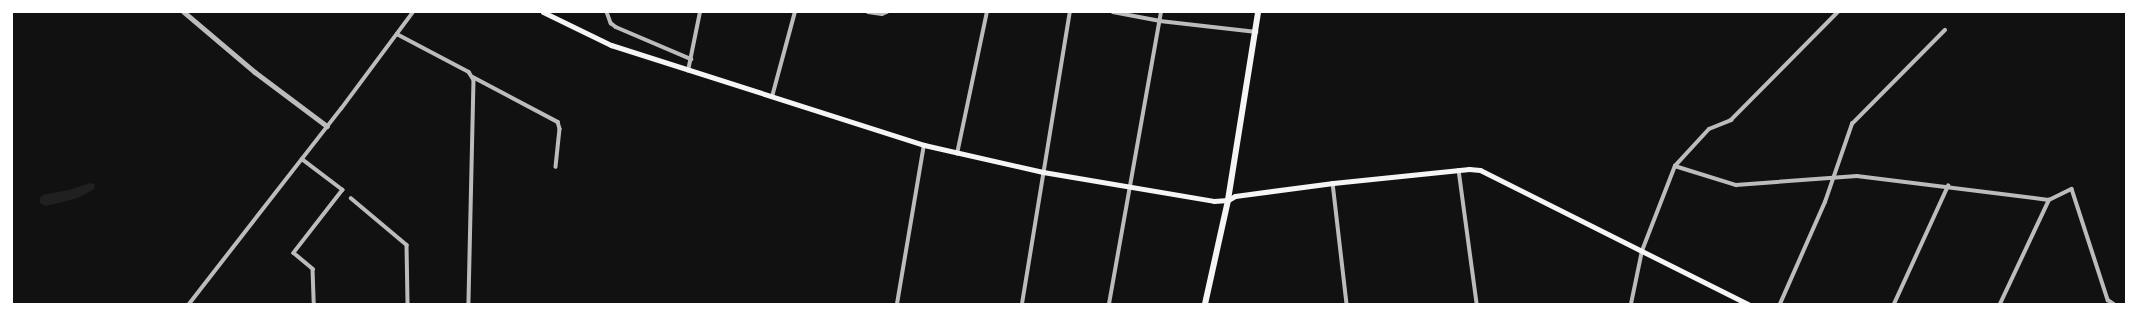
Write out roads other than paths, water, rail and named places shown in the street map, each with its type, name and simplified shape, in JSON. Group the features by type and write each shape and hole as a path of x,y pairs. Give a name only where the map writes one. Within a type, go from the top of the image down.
{"main road":[{"path":"543,12 611,45 688,71 924,145 957,154 1043,172 1129,185 1214,201 1228,200 1235,196 1333,183 1459,170 1480,170 1748,304"},
{"path":"1204,304 1228,200 1258,12"}],"street":[{"path":"184,12 255,72 327,126"},
{"path":"189,304 302,159 413,12"},
{"path":"607,12 616,28 691,59"},
{"path":"688,71 700,12"},
{"path":"772,97 795,12"},
{"path":"868,12 882,14 887,12"},
{"path":"957,154 987,12"},
{"path":"1022,304 1070,12"},
{"path":"1113,12 1160,21 1256,32"},
{"path":"1109,304 1161,12"},
{"path":"1630,304 1642,251 1675,166 1709,129 1731,120 1838,12"},
{"path":"1780,304 1825,202 1852,124 1945,30"},
{"path":"397,34 469,72 473,77 558,122 560,129 556,167"},
{"path":"468,304 473,77"},
{"path":"897,304 924,145"},
{"path":"302,159 343,190 294,253 313,269 314,304"},
{"path":"1675,166 1736,185 1857,176 1948,186 2049,200 2072,189 2108,302 2114,304"},
{"path":"1459,170 1477,304"},
{"path":"1333,183 1347,304"},
{"path":"1894,304 1948,186"},
{"path":"351,198 407,245 408,304"},
{"path":"2000,304 2049,200"}]}
